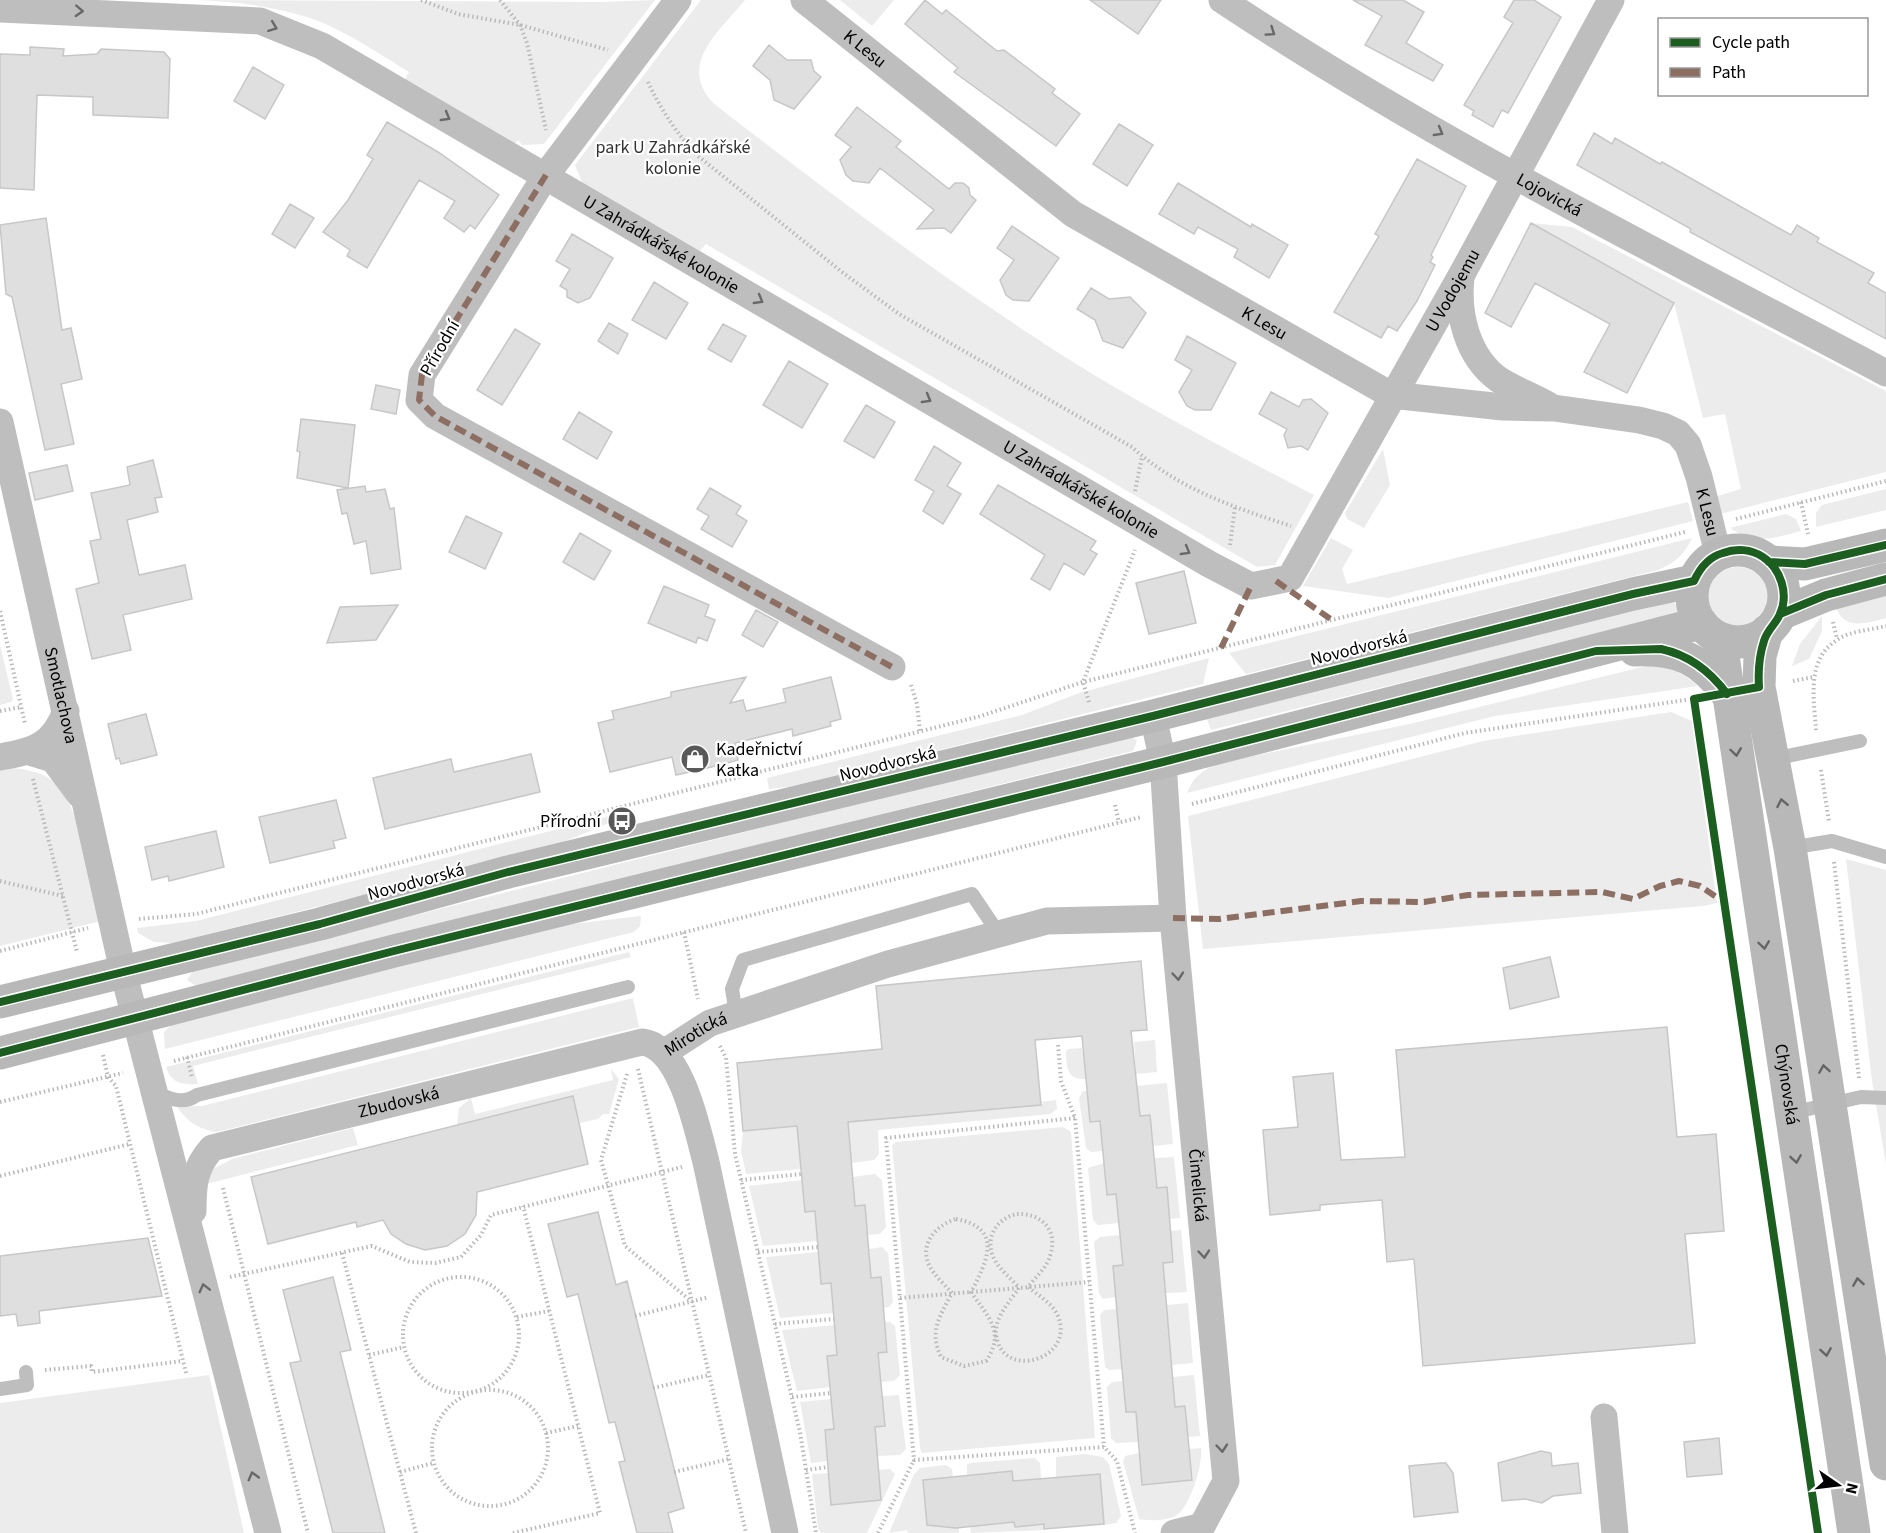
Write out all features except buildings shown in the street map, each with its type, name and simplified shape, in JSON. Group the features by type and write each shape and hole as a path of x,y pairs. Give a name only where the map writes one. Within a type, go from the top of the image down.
{"main road":[{"path":"1886,545 1805,564 1769,562 1750,551 1729,551 1715,540 1694,581 1693,603 1709,630 1728,641 1749,641 1774,623 1826,595 1886,579"},
{"path":"1769,562 1783,586 1774,623 1760,656 1759,687 1790,848 1846,1101 1886,1464"},
{"name":"Novodvorská","path":"0,1002 123,970 320,924 508,872 1153,716 1633,594 1694,581"},
{"path":"0,1053 394,951 1163,762 1596,651 1709,630"},
{"name":"Chýnovská","path":"1709,630 1723,656 1789,1113 1854,1533"},
{"path":"1596,651 1660,649 1671,651 1695,662 1707,671 1727,694"}],"street":[{"name":"Přírodní","path":"678,0 637,69 551,168 422,375 419,400 435,416 892,667"},
{"name":"K Lesu","path":"804,0 1073,214 1391,395 1503,407 1554,408 1639,420 1663,426 1678,433 1688,445 1699,477 1715,540"},
{"name":"Lojovická","path":"1222,0 1303,53 1515,175 1886,373"},
{"name":"U Vodojemu","path":"1290,578 1461,274 1611,0"},
{"name":"U Zahrádkářské kolonie","path":"0,9 260,21 322,46 551,168 1134,520 1226,573 1251,586 1290,578"},
{"path":"1461,274 1459,298 1462,320 1475,353 1497,378 1554,408"},
{"name":"Smotlachova","path":"0,422 123,970"},
{"path":"0,757 30,752 53,737 66,711"},
{"path":"1153,716 1163,762"},
{"path":"30,752 53,759 86,803"},
{"name":"Čimelická","path":"1163,762 1173,918 1226,1481 1202,1526 1174,1533"},
{"name":"Mirotická","path":"784,1533 706,1162 694,1117 676,1072 653,1047 735,1014 888,964 1047,921 1173,918"},
{"path":"123,970 268,1533"},
{"name":"Zbudovská","path":"213,1148 653,1047"},
{"path":"190,1227 193,1181 201,1161 213,1148"},
{"path":"1604,1417 1614,1533"}],"lane":[{"path":"1773,759 1860,741"},
{"path":"1790,848 1832,841 1886,856"},
{"path":"735,1014 732,988 743,960 972,894 999,934"},
{"path":"154,1091 173,1101 191,1100 197,1095 628,987"},
{"path":"1789,1113 1846,1101 1886,1098"},
{"path":"0,1389 27,1385 26,1372"}],"path":[{"path":"421,0 458,14 520,25 602,48 637,69 669,120 698,156 842,272 899,314 1132,447 1156,469 1235,507 1315,532"},
{"path":"500,0 520,25 527,43 547,134 551,168"},
{"path":"1091,711 1083,682 1134,520 1134,495 1142,457"},
{"path":"128,920 196,914 981,716 1083,682 1715,540 1886,481"},
{"path":"1226,573 1235,507"},
{"path":"1846,1101 1832,841 1817,750 1813,677 1822,653 1837,639 1886,626"},
{"path":"892,667 910,682 917,704 920,731"},
{"path":"1793,681 1813,677"},
{"path":"165,1063 1465,734 1694,699 1818,1533"},
{"path":"0,711 22,707"},
{"path":"0,880 63,896"},
{"path":"0,951 91,928"},
{"path":"684,932 699,1005 726,1058 735,1154 792,1397 816,1533"},
{"path":"1058,1045 1061,1081 1075,1119 1104,1447 1117,1461 1135,1533"},
{"path":"653,1047 638,1071 625,1075 601,1160 625,1246 692,1301"},
{"path":"187,1057 197,1095"},
{"path":"638,1071 746,1533"},
{"path":"0,1102 129,1072"},
{"path":"108,1077 116,1086 186,1373"},
{"path":"878,1533 914,1460 886,1138 1075,1119"},
{"path":"0,1176 130,1144"},
{"path":"213,1148 308,1533"},
{"path":"203,1283 372,1246 410,1262 435,1263 461,1257 481,1235 491,1215 608,1184 706,1162"},
{"path":"741,1180 802,1174"},
{"path":"513,1533 600,1513 523,1206"},
{"path":"971,1292 983,1270 992,1232 1006,1216 1032,1214 1046,1224 1053,1241 1050,1258 1028,1287"},
{"path":"952,1293 930,1267 926,1255 928,1240 934,1232 945,1222 956,1219 970,1221 983,1232 996,1263 1019,1288"},
{"path":"758,1252 818,1247"},
{"path":"342,1252 416,1533"},
{"path":"517,1317 501,1292 489,1284 476,1278 446,1278 427,1288 412,1304 405,1318 404,1347 410,1362 430,1384 460,1393 476,1391 498,1390 520,1398 536,1413 546,1433 546,1463 531,1489 504,1504 482,1505 460,1498 444,1483 433,1463 431,1448 440,1418 449,1406 461,1397 476,1391 503,1376 512,1363 519,1341 517,1317"},
{"path":"900,1298 1089,1282"},
{"path":"971,1292 996,1332 1001,1346 1010,1356 1023,1361 1037,1361 1050,1353 1058,1340 1060,1325 1057,1314 1028,1287"},
{"path":"952,1293 934,1332 935,1344 941,1357 964,1366 986,1361 994,1349 1000,1317 1019,1288"},
{"path":"635,1316 733,1292"},
{"path":"517,1317 549,1311"},
{"path":"775,1324 834,1319"},
{"path":"369,1355 404,1347"},
{"path":"26,1372 91,1366 92,1372 183,1361"},
{"path":"653,1388 709,1375"},
{"path":"792,1397 831,1393"},
{"path":"546,1433 578,1426"},
{"path":"914,1460 1104,1447"},
{"path":"674,1472 729,1459"},
{"path":"400,1472 433,1463"},
{"path":"806,1470 828,1467"}],"green space":[{"name":"park U Zahrádkářské kolonie","path":"193,0 602,2 655,0 544,144 522,145 518,140 513,146 404,81 409,72 333,27 274,9 241,3"},
{"name":"park U Zahrádkářské kolonie","path":"701,0 745,0 714,36 701,61 699,75 703,89 713,103 906,248 1060,354 1167,417 1314,495 1275,565 1257,567 706,244 700,251 584,187 575,165"},
{"path":"840,0 894,0 872,26"},
{"path":"1531,223 1572,227 1886,391 1886,472 1720,514 1714,497 1741,489 1725,414 1703,418 1674,303"},
{"path":"1383,449 1390,485 1364,528 1347,519 1345,513"},
{"path":"1886,489 1886,510 1816,527 1816,513 1822,505"},
{"path":"1688,502 1693,521 1388,598 1303,586 1331,538 1353,550 1342,569 1347,584"},
{"path":"1786,514 1796,519 1801,531 1773,538 1756,538 1748,537 1730,528"},
{"path":"1692,538 1678,558 1658,570 1246,674 1229,653"},
{"path":"1738,567 1759,576 1768,597 1759,618 1738,627 1717,618 1708,597 1717,576"},
{"path":"1886,595 1886,618 1879,620 1851,623 1840,615 1836,608"},
{"path":"1674,602 1679,609 1676,614 1211,730 1207,719 1643,607"},
{"path":"1822,616 1822,631 1809,659 1792,666 1800,644"},
{"path":"0,645 13,699 11,702 0,705"},
{"path":"1209,658 1203,684 796,786 769,789 767,778 1022,715 1079,693"},
{"path":"1646,666 1674,671 1698,686 1495,716 1187,793 1199,775 1218,763 1414,723"},
{"path":"1671,712 1692,721 1717,903 1203,949 1188,816 1483,741"},
{"path":"1131,735 1137,741 1133,751 196,986 187,980 193,971"},
{"path":"13,768 44,775 59,787 67,798 79,831 101,921 0,946 0,770"},
{"path":"617,814 618,819 547,849 172,943 154,942 138,933 137,928 196,921"},
{"path":"1846,859 1886,870 1886,1164 1872,1081"},
{"path":"641,916 640,926 634,932 165,1049 164,1032 173,1023 563,925"},
{"path":"629,952 631,957 193,1066 198,1084 178,1082 171,1077 166,1067"},
{"path":"633,998 639,1027 217,1132 193,1123 176,1105 202,1106"},
{"path":"1155,1040 1157,1072 1136,1074 1134,1042"},
{"path":"1082,1048 1086,1079 1072,1075 1067,1063 1068,1049"},
{"path":"611,1069 619,1079 609,1114 603,1114 598,1119 580,1123 573,1096 457,1125 459,1108 471,1098 475,1114 613,1080"},
{"path":"1167,1083 1173,1144 1152,1146 1150,1115 1140,1116 1137,1086"},
{"path":"1083,1091 1087,1091 1090,1122 1100,1121 1103,1151 1091,1152 1086,1148 1079,1098"},
{"path":"1056,1100 1057,1109 1050,1114 878,1130 879,1154 874,1160 851,1163 831,1123 1044,1104 1040,1102"},
{"path":"805,1126 798,1138 801,1169 746,1174 741,1151 743,1131"},
{"path":"1063,1127 1071,1132 1095,1438 922,1453 892,1145 896,1142"},
{"path":"353,1128 358,1145 202,1185 213,1169 232,1159"},
{"path":"1174,1157 1180,1218 1169,1219 1157,1188 1154,1158"},
{"path":"1104,1163 1106,1194 1116,1194 1119,1223 1098,1225 1093,1220 1088,1168"},
{"path":"875,1174 882,1180 886,1227 880,1234 867,1235 865,1205 855,1206 852,1177"},
{"path":"802,1180 805,1212 815,1211 818,1241 763,1246 749,1186"},
{"path":"1181,1230 1187,1292 1166,1293 1163,1263 1174,1262 1170,1231"},
{"path":"1120,1235 1123,1265 1113,1266 1116,1297 1103,1299 1099,1294 1094,1242 1100,1237"},
{"path":"882,1247 888,1253 893,1302 889,1307 883,1308 881,1277 871,1278 869,1249"},
{"path":"818,1252 821,1284 831,1283 834,1313 780,1318 766,1257"},
{"path":"1188,1303 1193,1363 1172,1365 1167,1305"},
{"path":"1117,1309 1122,1369 1109,1370 1105,1367 1100,1315 1104,1310"},
{"path":"885,1322 890,1322 895,1326 900,1375 894,1381 880,1382 878,1353 888,1352"},
{"path":"835,1325 837,1355 827,1356 831,1387 797,1391 782,1330"},
{"path":"209,1375 244,1533 0,1533 0,1403"},
{"path":"1194,1375 1200,1436 1188,1437 1186,1406 1175,1407 1173,1377"},
{"path":"1123,1381 1125,1411 1136,1412 1138,1442 1116,1443 1111,1438 1107,1387 1112,1382"},
{"path":"899,1395 906,1449 900,1455 877,1456 875,1427 885,1426 882,1396"},
{"path":"831,1399 834,1429 824,1430 827,1461 811,1463 800,1402"},
{"path":"1201,1448 1195,1483 1182,1510 1169,1518 1139,1519 1123,1461 1125,1456 1140,1453 1142,1485 1193,1480 1189,1449"},
{"path":"1086,1454 1103,1457 1109,1464 1121,1516 1116,1523 1104,1525 1100,1474 1056,1478 1056,1457"},
{"path":"1035,1458 1040,1463 1041,1479 1013,1481 967,1476 967,1465 970,1463"},
{"path":"946,1465 952,1469 953,1477 923,1479 927,1525 959,1527 959,1533 908,1533 907,1530 889,1533 914,1474 920,1468"},
{"path":"890,1469 895,1474 867,1533 821,1533 818,1528 812,1474 829,1473 831,1505 881,1500 879,1470"},
{"path":"1014,1522 1015,1527 1044,1524 1044,1530 971,1533 970,1526"}],"marked path":[{"path":"546,175 422,375 419,400 435,416 892,667"},
{"path":"1276,581 1332,620"},
{"path":"1221,648 1251,586"},
{"path":"1173,918 1219,919 1361,901 1424,902 1468,895 1602,892 1633,899 1660,886 1679,881 1700,886 1724,902"}],"cycle path":[{"path":"1769,562 1805,564 1886,545"},
{"path":"0,1002 320,924 508,872 1153,716 1633,594 1694,581 1705,564 1713,557 1728,551 1754,552 1775,568 1782,582 1784,598 1780,614 1765,637 1762,647 1759,687 1694,699 1818,1533"},
{"path":"1780,614 1826,595 1886,579"},
{"path":"0,1053 394,951 1163,762 1596,651 1661,649 1681,655 1698,665 1727,694"}],"place":[{"name":"Kadeřnictví Katka","path":"695,759"},
{"name":"Přírodní","path":"622,821"}]}
